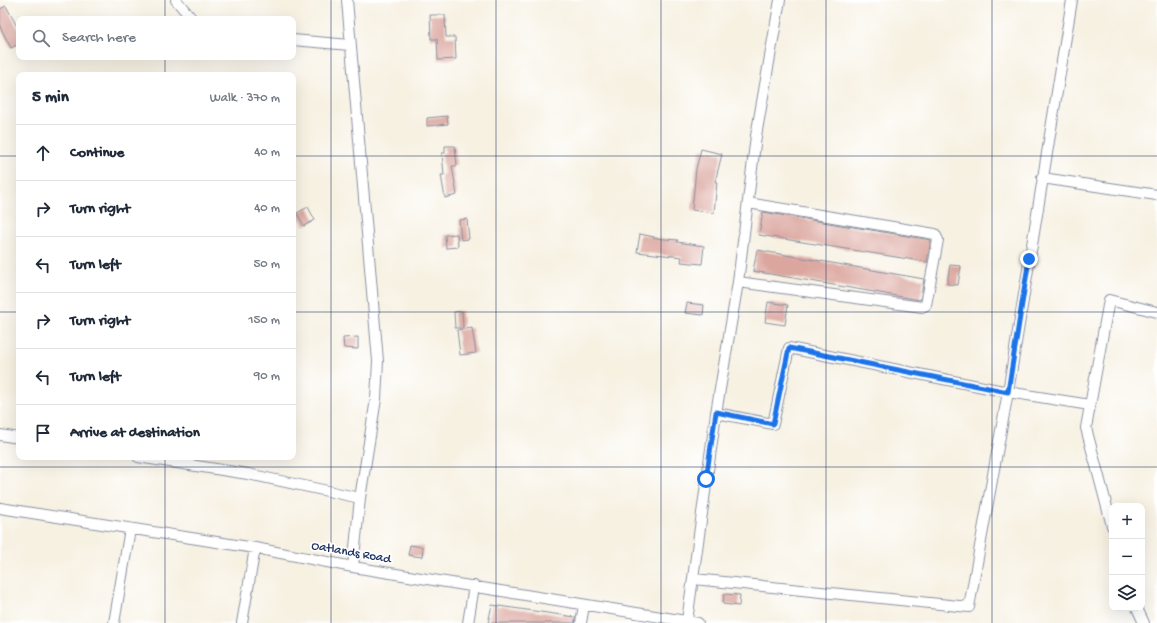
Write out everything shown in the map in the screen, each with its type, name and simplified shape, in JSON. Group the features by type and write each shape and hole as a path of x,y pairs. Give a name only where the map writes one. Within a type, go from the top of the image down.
{"street":[{"path":"176,0 189,16"},
{"path":"347,0 378,361 376,400 360,498 353,567"},
{"path":"692,622 694,579 716,412 738,282 756,136 780,0"},
{"path":"694,579 970,607 1008,392 1072,0"},
{"path":"296,40 350,45"},
{"path":"1042,178 1157,195"},
{"path":"738,282 922,307 926,305 938,240 935,234 748,203"},
{"path":"1109,515 1086,428 1109,300 1157,312"},
{"path":"716,412 773,424 789,348 1008,392 1090,405"},
{"path":"0,435 16,438"},
{"path":"157,460 248,474 360,498"},
{"name":"Oatlands Road","path":"0,508 255,548 353,567 474,586 660,620 692,622"},
{"path":"114,623 130,529"},
{"path":"242,623 255,548"},
{"path":"468,623 474,586"},
{"path":"581,623 584,605"},
{"path":"1138,611 1144,623"}],"building":[{"path":"6,6 16,24 16,46 11,48 0,27 0,9"},
{"path":"430,15 445,15 446,37 455,37 456,59 438,60 437,39 431,39"},
{"path":"447,116 448,124 427,126 427,118"},
{"path":"445,146 455,146 457,166 452,166 457,195 445,198 441,175 444,175 442,153 445,153"},
{"path":"701,149 722,154 715,182 717,182 714,213 692,210 696,169"},
{"path":"308,207 315,220 304,226 297,213"},
{"path":"763,212 931,240 927,262 759,235"},
{"path":"467,219 469,239 461,240 459,220"},
{"path":"457,234 458,247 446,248 445,235"},
{"path":"640,234 654,237 653,238 678,240 677,242 704,246 702,264 681,262 682,257 637,252"},
{"path":"757,250 924,279 920,300 753,271"},
{"path":"950,265 961,266 958,285 947,284"},
{"path":"768,302 788,305 785,325 765,322"},
{"path":"687,303 704,305 703,315 685,313"},
{"path":"462,311 463,328 455,328 454,312"},
{"path":"472,328 476,353 460,355 457,330"},
{"path":"358,337 358,349 344,348 343,338"},
{"path":"410,545 423,547 422,557 408,555"},
{"path":"724,594 740,595 739,606 723,604"},
{"path":"492,605 575,617 575,623 488,623"}],"route":[{"path":"706,479 716,412 773,424 789,348 1008,392 1029,259"}]}
